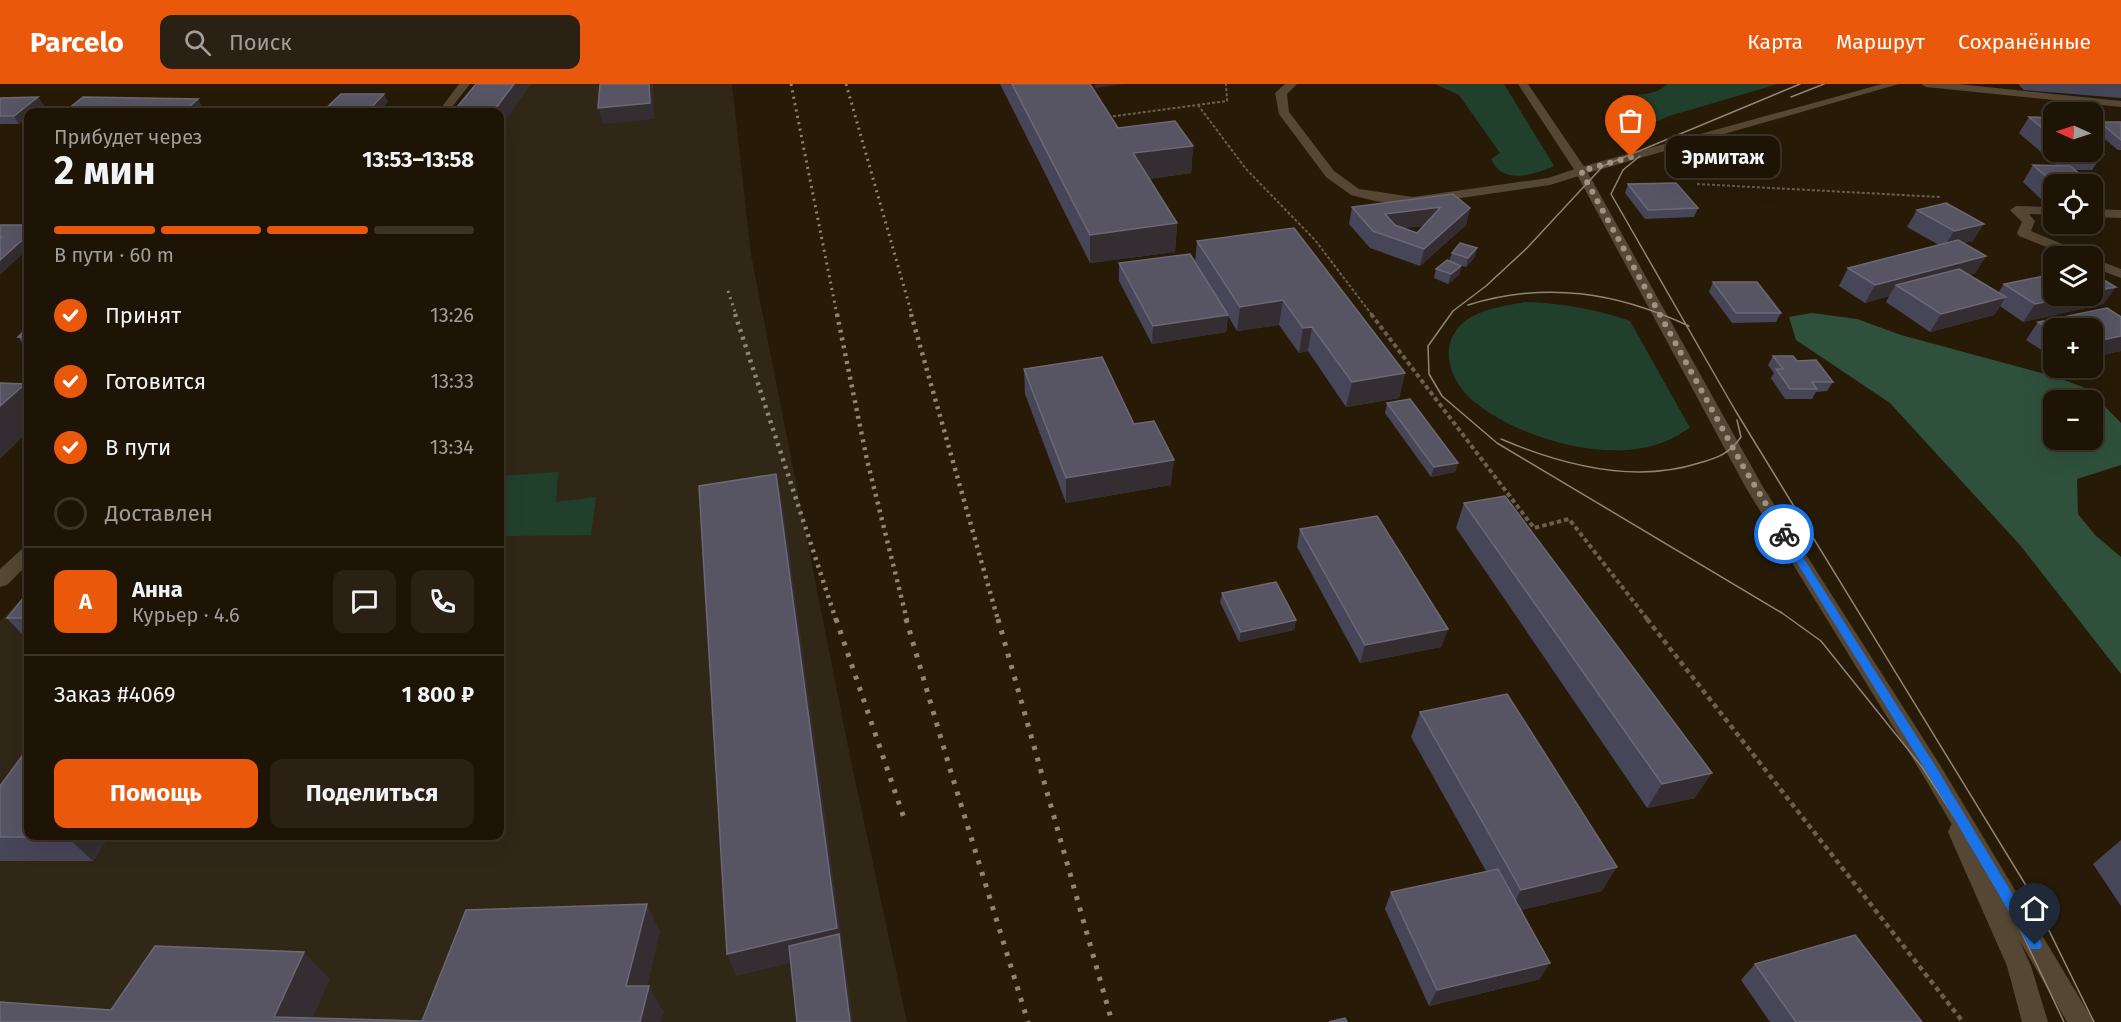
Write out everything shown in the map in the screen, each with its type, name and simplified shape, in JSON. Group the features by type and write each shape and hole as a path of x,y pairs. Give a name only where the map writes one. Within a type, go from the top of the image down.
{"street":[{"path":"446,108 465,84"},
{"path":"1292,84 1281,93 1282,112 1330,174 1355,192 1375,197 1413,201 1550,181 1894,84"},
{"path":"1523,84 1581,171 1755,488 1932,771 2081,1022"},
{"path":"1926,84 2121,104"},
{"path":"2003,84 2014,93"},
{"path":"2043,211 2016,210 2029,221 2024,233 2055,246"},
{"path":"2103,213 2121,214"},
{"path":"2103,267 2121,274"},
{"path":"0,580 24,558"},
{"path":"1932,771 2019,966 2035,1022"}],"path":[{"path":"1106,117 1227,101 1226,84"},
{"path":"1198,105 1246,169 1315,240 1534,528 1569,519 1963,1022"},
{"path":"1697,184 1940,197"}],"shaded area":[{"path":"480,84 732,84 751,255 848,747 907,1022 0,1022 0,621 24,596 24,840 504,840 504,108 497,108"}],"green space":[{"path":"1435,84 1504,84 1554,166 1528,175 1510,175 1503,172 1491,159 1500,153 1459,95"},
{"path":"1667,84 1778,84 1669,116 1651,124 1621,95 1652,93"},
{"path":"1525,302 1578,307 1630,321 1690,428 1669,440 1644,448 1594,449 1541,437 1517,428 1476,403 1459,384 1453,373 1449,350 1452,339 1458,328 1475,315"},
{"path":"1812,313 1857,319 1901,335 2043,373 2043,378 2059,378 2088,389 2043,390 2043,450 2103,450 2103,404 2121,423 2121,465 2077,479 2078,514 2095,535 2121,557 2121,674 2020,545 1890,403 1796,340 1789,317"},
{"path":"558,472 556,502 596,497 591,535 504,536 504,476"}],"building":[{"path":"476,84 514,84 496,108 456,108"},
{"path":"600,84 649,84 650,103 598,108"},
{"path":"1012,84 1090,84 1118,128 1175,121 1193,146 1133,153 1177,223 1090,235"},
{"path":"341,94 384,94 371,108 326,108"},
{"path":"38,97 14,116 0,116 0,98"},
{"path":"83,97 198,99 187,108 69,108"},
{"path":"2029,117 2043,118 2043,129"},
{"path":"2103,122 2121,122 2121,140 2103,125"},
{"path":"2033,165 2070,166 2080,174 2043,174"},
{"path":"1676,183 1698,208 1648,210 1628,184"},
{"path":"1453,194 1470,208 1424,249 1373,231 1352,207","holes":["1441,207 1417,233 1395,225 1385,214"]},
{"path":"1946,203 1984,224 1954,231 1917,210"},
{"path":"0,225 24,225 24,239 0,260 0,238 2,237 0,237"},
{"path":"1294,228 1405,373 1352,382 1312,327 1303,328 1283,300 1240,307 1197,241"},
{"path":"1958,240 1986,256 1875,285 1848,268"},
{"path":"1460,243 1477,248 1468,258 1452,253"},
{"path":"1190,254 1228,315 1153,326 1119,263"},
{"path":"1447,260 1461,266 1451,274 1436,269"},
{"path":"1959,269 2006,297 1941,314 1896,285"},
{"path":"2043,276 2043,302 2035,304 2004,284"},
{"path":"2103,279 2116,287 2103,289"},
{"path":"1713,282 1757,282 1781,313 1736,313"},
{"path":"2107,308 2121,317 2121,336 2103,340 2103,318 2058,318"},
{"path":"1773,356 1793,356 1797,361 1816,360 1833,382 1812,382 1817,389 1790,389 1776,369 1783,369"},
{"path":"1102,357 1134,424 1154,421 1174,460 1066,478 1024,369"},
{"path":"0,383 24,384 24,385 0,406"},
{"path":"1410,399 1458,463 1434,467 1387,403"},
{"path":"776,474 837,928 727,954 699,486"},
{"path":"1505,496 1712,773 1662,784 1464,503"},
{"path":"1377,516 1448,629 1365,645 1300,529"},
{"path":"1276,582 1296,620 1241,632 1222,593"},
{"path":"24,597 24,618 7,618"},
{"path":"1507,694 1617,867 1521,890 1420,712"},
{"path":"24,753 24,837 0,837 0,786"},
{"path":"1498,869 1550,963 1437,990 1391,892"},
{"path":"647,904 626,986 649,986 640,1022 0,1022 0,1002 111,1010 155,946 304,952 274,1017 422,1021 466,910"},
{"path":"839,934 850,1022 797,1022 789,946"},
{"path":"1855,935 1922,1022 1796,1022 1755,964"},
{"path":"1345,1018 1347,1022 1329,1022"}],"tram line":[{"path":"1800,84 1603,166 1527,248 1486,286 1453,311 1428,346 1429,374 1442,396 1497,443 1782,613 1821,641 1922,767 2001,889 2064,1022"},
{"path":"1791,97 1824,84"},
{"path":"1640,156 1623,170 1611,194 1686,325"},
{"path":"1468,305 1525,293 1580,294 1635,305 1686,325"},
{"path":"1686,325 1735,410 2030,892 2094,1022"},
{"path":"1501,439 1573,464 1598,469 1649,472 1674,469 1718,457 1741,437 1737,420"}],"railway":[{"path":"791,84 837,315"},
{"path":"846,84 912,315"},
{"path":"728,291 736,315"},
{"path":"735,314 836,620"},
{"path":"837,314 867,460 907,620"},
{"path":"911,314 998,620"},
{"path":"836,619 905,821"},
{"path":"906,619 1028,1022"},
{"path":"998,619 1112,1022"}],"way so far":[{"path":"1631,157 1581,171 1755,488 1784,534"}],"place":[{"name":"Эрмитаж","path":"1631,157"}],"route":[{"path":"1784,534 1932,771 2035,945"}]}
